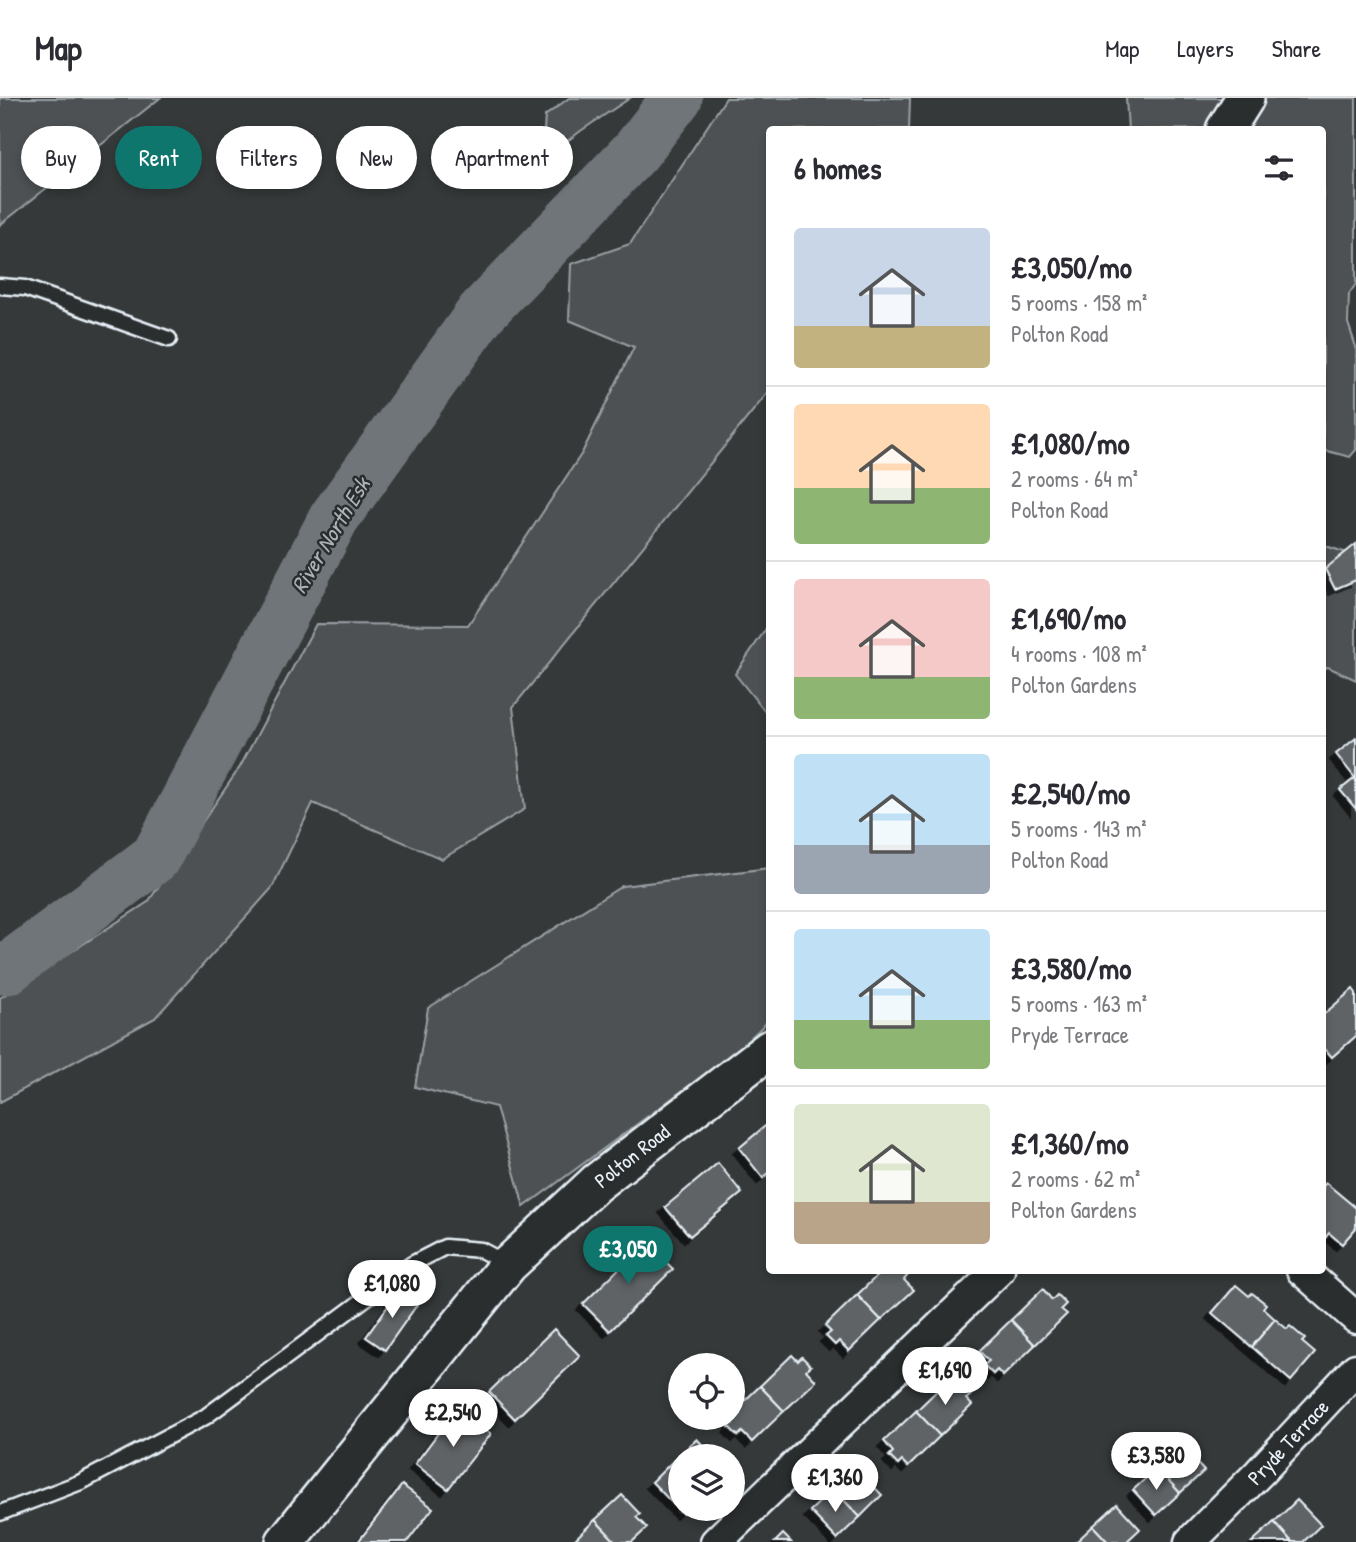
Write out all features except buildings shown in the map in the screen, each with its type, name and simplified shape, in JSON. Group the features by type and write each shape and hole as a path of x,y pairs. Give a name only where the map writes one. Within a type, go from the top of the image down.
{"street":[{"path":"1228,126 1245,98"},
{"name":"Polton Road","path":"293,1539 508,1265 596,1183 766,1052"},
{"path":"716,1542 995,1274"},
{"path":"1307,1274 1356,1318"},
{"name":"Pryde Terrace","path":"1190,1542 1356,1369"}],"lane":[{"path":"0,286 25,288 169,339"},
{"path":"0,1513 81,1482 205,1418 412,1264 445,1247 481,1250 508,1265"}],"shaded area":[{"path":"0,98 160,98 125,126 115,126 115,134 101,145 101,126 21,126 21,189 45,189 0,225"},
{"path":"569,98 630,98 573,137 573,126 544,126 545,116"},
{"path":"726,98 910,98 909,126 766,126 766,395 513,707 525,809 442,859 313,803 272,888 155,1018 0,1102 0,998 148,902 240,767 316,624 468,625 582,453 634,347 569,320 571,264 630,244"},
{"path":"1126,98 1222,98 1224,102 1212,126 1128,126"},
{"path":"1265,98 1356,98 1356,284 1349,294 1348,323 1356,347 1356,450 1350,457 1326,451 1326,126 1247,126"},
{"path":"1326,546 1356,556 1356,680 1328,667"},
{"path":"766,629 766,713 735,674"},
{"path":"766,868 766,1023 738,1050 524,1207 496,1107 415,1087 428,1008 622,886"}],"waterway":[{"name":"River North Esk","path":"0,969 7,969 156,857 334,518 481,313 636,151 677,98"}]}
